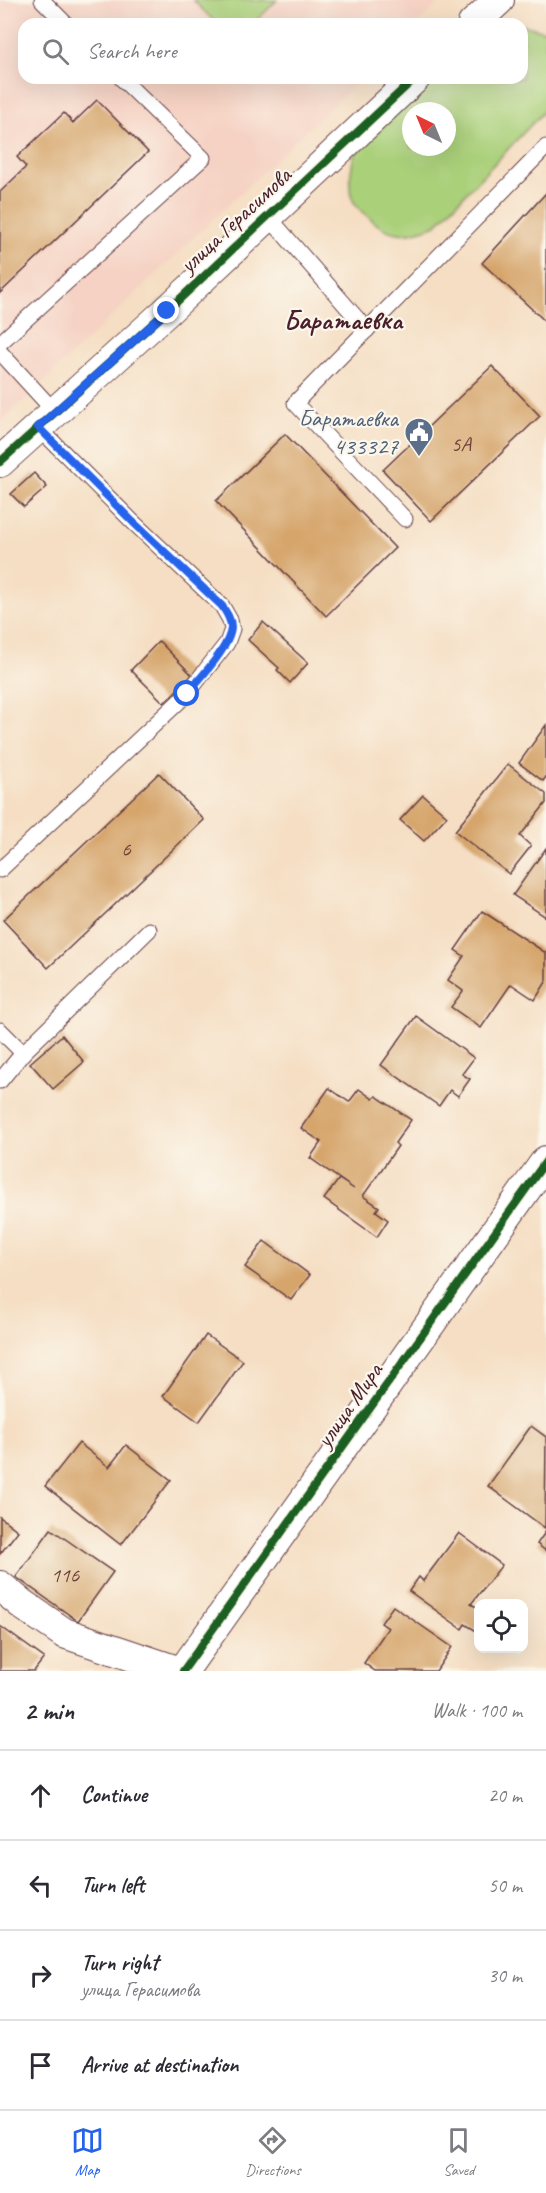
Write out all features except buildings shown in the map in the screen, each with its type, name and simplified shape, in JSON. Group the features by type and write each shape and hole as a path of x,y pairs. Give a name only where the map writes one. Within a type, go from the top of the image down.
{"street":[{"path":"480,18 499,0"},
{"name":"улица Герасимова","path":"0,462 167,311 409,84"},
{"name":"улица Мира","path":"183,1671 546,1161"},
{"path":"0,1586 64,1633 177,1671"}],"lane":[{"path":"42,0 60,18"},
{"path":"0,343 203,158 128,84"},
{"path":"405,519 295,403 546,147"},
{"path":"267,215 367,330"},
{"path":"0,352 46,419 133,522 222,606 232,629 227,643 187,694 0,870"},
{"path":"0,1081 23,1053 149,930"},
{"path":"0,1030 23,1053"}],"shaded area":[{"path":"0,0 442,0 423,18 18,18 18,84 355,84 0,423"}],"green space":[{"path":"193,0 277,0 259,18 211,18"},
{"path":"528,26 546,31 546,109 436,225 407,233 391,232 383,228 356,205 352,198 350,176 354,155 402,109 402,156 456,156 456,102 409,102 428,84 528,84"}],"cycle path":[{"path":"0,462 167,311 409,84"},
{"path":"183,1671 546,1161"}],"place":[{"name":"Баратаевка 433327","path":"419,458"}],"district":[{"name":"Баратаевка","path":"343,320"}],"route":[{"path":"167,311 38,427 133,522 222,606 230,620 232,629 227,643 187,694"}]}
